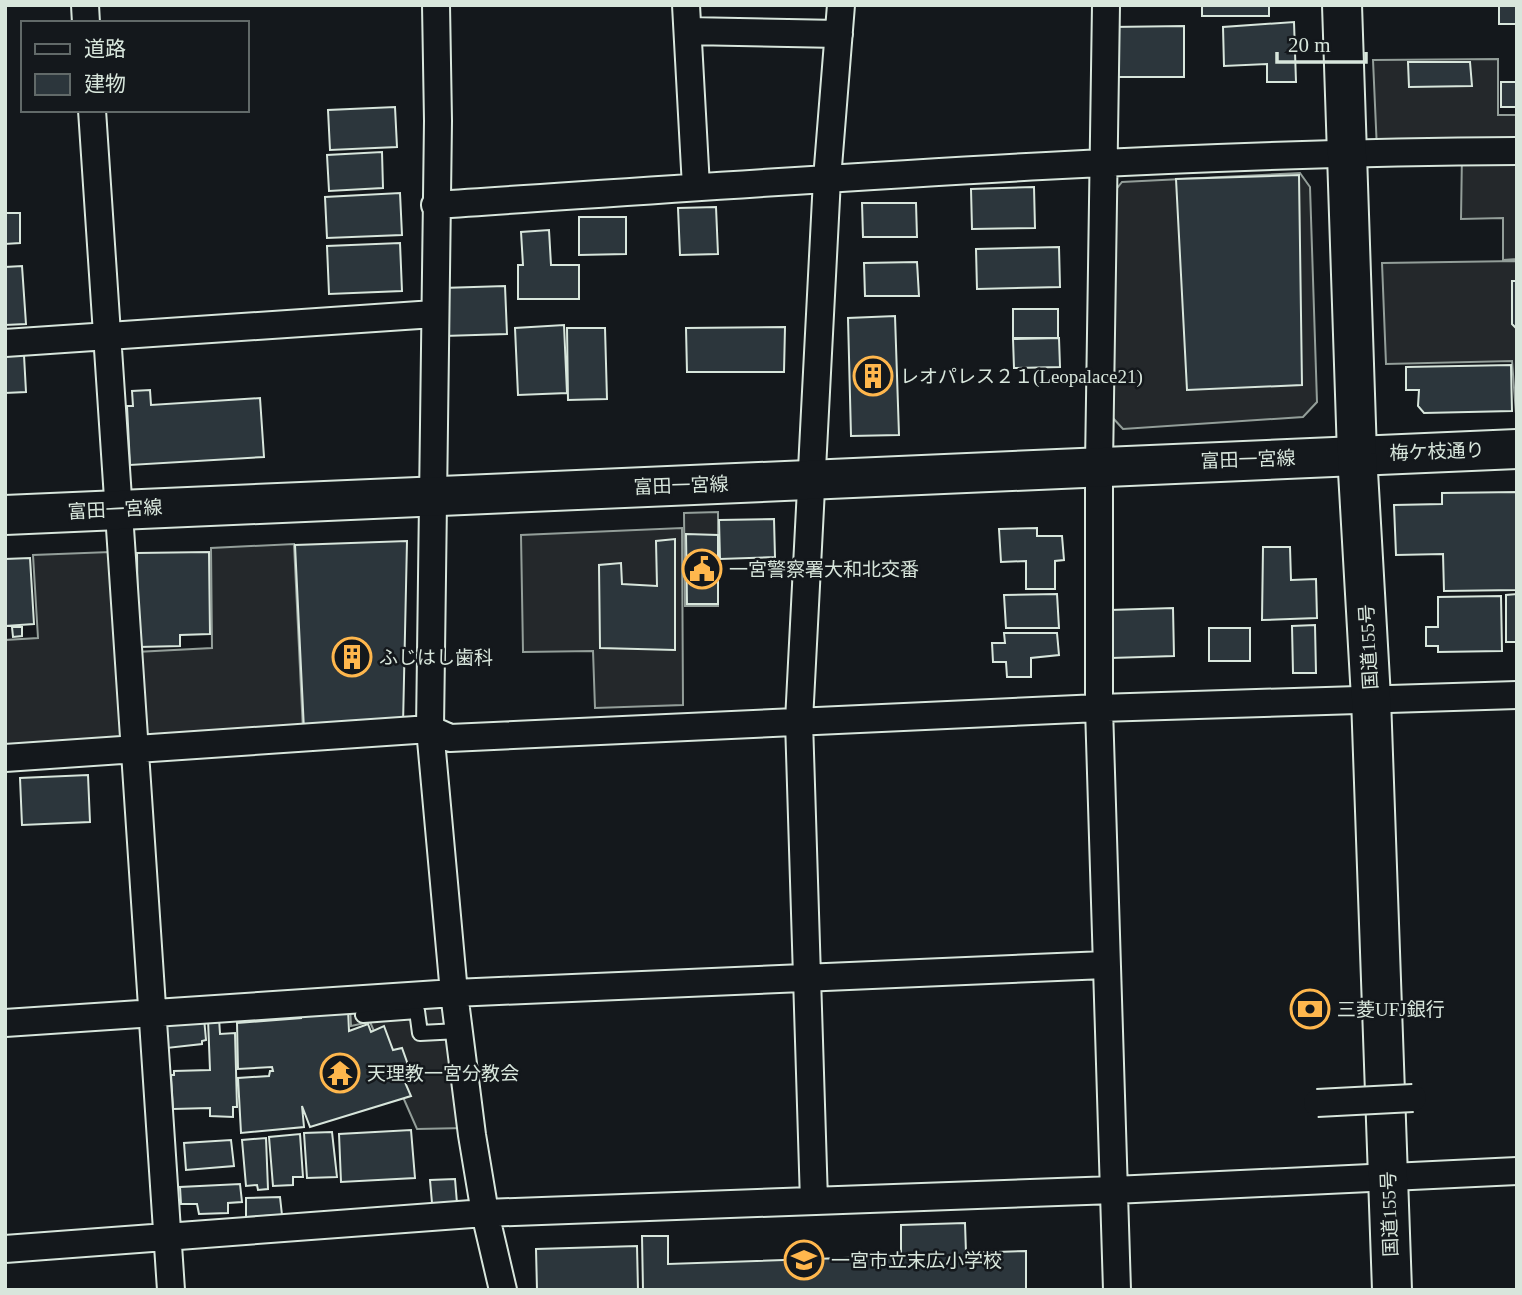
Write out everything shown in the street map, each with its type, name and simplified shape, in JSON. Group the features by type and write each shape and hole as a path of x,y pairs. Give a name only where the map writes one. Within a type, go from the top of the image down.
{"main road":[{"name":"国道155号","path":"1342,5 1357,454 1371,698 1392,1290"},
{"name":"梅ケ枝通り","path":"1357,454 1517,449"},
{"name":"富田一宮線","path":"5,515 1357,454"}],"street":[{"path":"436,5 438,121 429,729 454,993 472,1135 485,1213 503,1290"},
{"path":"814,1201 799,721 827,178 841,5"},
{"path":"1106,5 1099,465 1099,708 1117,1290"},
{"path":"696,187 687,18 839,34"},
{"path":"92,112 171,1290"},
{"path":"435,205 827,178 1348,152 1517,151"},
{"path":"5,343 434,314"},
{"path":"5,758 429,729 450,738 1099,708 1517,695"},
{"path":"5,1023 454,993 1105,965"},
{"path":"1317,1103 1413,1098"},
{"path":"5,1249 485,1213 1114,1190 1517,1171"}],"lane":[{"path":"363,1015 417,1012 420,1033 459,1031"}],"shaded area":[{"path":"1498,59 1498,115 1517,115 1517,150 1377,150 1373,60"},
{"path":"1462,153 1517,153 1517,259 1503,260 1503,218 1461,219"},
{"path":"1300,173 1310,187 1317,402 1303,417 1123,429 1112,417 1114,192 1122,182"},
{"path":"1517,261 1517,427 1512,361 1386,364 1382,263"},
{"name":"一宮警察署大和北交番","path":"718,512 718,606 685,606 684,513"},
{"path":"682,528 683,705 595,708 593,651 523,652 521,535"},
{"path":"294,544 303,731 143,742 136,652 212,648 211,548"},
{"path":"110,552 122,744 5,751 5,640 38,638 33,555"},
{"path":"448,999 465,1128 417,1129 370,1022 351,1026 350,1006"}],"building":[{"path":"1202,5 1269,5 1269,16 1202,16"},
{"path":"1499,5 1517,5 1517,24 1499,24"},
{"path":"1294,22 1296,82 1267,82 1267,64 1224,66 1223,27"},
{"path":"1184,26 1184,77 1111,77 1111,27"},
{"path":"1408,62 1470,62 1472,86 1409,87"},
{"path":"1501,82 1517,82 1517,107 1501,107"},
{"path":"395,107 397,147 330,150 328,110"},
{"path":"382,152 383,188 329,191 327,155"},
{"path":"1299,175 1302,385 1187,390 1176,179"},
{"path":"1034,187 1035,228 972,229 971,189"},
{"path":"400,193 402,235 327,238 325,197"},
{"path":"862,203 916,203 917,237 863,237"},
{"path":"716,207 718,254 680,255 678,208"},
{"path":"5,213 20,213 20,243 5,244"},
{"path":"579,217 626,217 626,254 579,255"},
{"path":"549,230 551,265 579,265 579,299 518,299 518,265 523,265 521,232"},
{"path":"400,243 402,291 329,294 327,246"},
{"path":"1059,247 1060,287 977,289 976,249"},
{"path":"917,262 919,296 865,296 864,263"},
{"path":"22,266 26,324 5,325 5,267"},
{"path":"1512,281 1517,281 1517,329 1512,324"},
{"path":"505,286 507,334 444,336 442,288"},
{"path":"1013,309 1058,309 1058,338 1013,338"},
{"name":"レオパレス２１(Leopalace21)","path":"895,316 899,435 851,436 848,318"},
{"path":"564,325 567,393 518,395 515,328"},
{"path":"785,327 784,372 687,372 686,328"},
{"path":"567,328 605,328 607,399 568,400"},
{"path":"1059,338 1060,367 1014,368 1013,339"},
{"path":"24,355 26,392 5,393 5,356"},
{"path":"1511,365 1512,411 1424,413 1418,406 1419,390 1406,390 1406,367"},
{"path":"150,390 151,405 260,398 264,457 130,465 127,406 133,406 132,391"},
{"path":"1517,492 1517,590 1444,591 1443,554 1396,555 1394,505 1442,504 1442,493"},
{"path":"774,519 775,557 720,559 719,520"},
{"path":"1037,528 1037,536 1062,536 1064,560 1055,561 1055,589 1026,589 1026,561 1001,562 999,529"},
{"name":"一宮警察署大和北交番","path":"686,534 718,535 718,604 687,604"},
{"path":"675,539 675,650 600,648 599,565 621,563 622,584 657,586 656,541"},
{"name":"ふじはし歯科","path":"407,541 403,725 304,730 295,545"},
{"path":"1263,547 1290,547 1291,580 1316,579 1317,618 1262,620"},
{"path":"209,552 210,634 180,635 180,646 138,647 137,553"},
{"path":"30,558 34,624 5,626 5,559"},
{"path":"1057,594 1059,628 1006,628 1004,595"},
{"path":"1517,594 1517,642 1506,642 1506,595"},
{"path":"1501,596 1502,651 1438,652 1438,646 1426,646 1426,627 1438,627 1438,597"},
{"path":"1173,608 1174,656 1111,658 1110,610"},
{"path":"1315,625 1316,673 1293,673 1292,626"},
{"path":"12,627 22,627 22,636 13,637"},
{"path":"1209,628 1250,628 1250,661 1209,661"},
{"path":"1004,633 1057,633 1059,655 1031,658 1031,677 1007,677 1006,662 993,662 992,643 1005,643"},
{"path":"88,775 90,822 22,825 20,778"},
{"name":"天理教一宮分教会","path":"348,1009 349,1031 368,1024 371,1032 384,1026 393,1050 402,1048 412,1076 404,1080 411,1096 310,1127 302,1106 304,1127 241,1133 238,1078 269,1076 270,1071 273,1071 272,1067 238,1069 237,1023 301,1018 301,1012"},
{"path":"204,1018 206,1040 202,1041 202,1044 167,1048 165,1022"},
{"path":"219,1018 220,1034 235,1033 237,1107 233,1107 233,1117 210,1116 210,1108 173,1109 171,1075 174,1075 174,1071 210,1070 208,1019"},
{"path":"411,1130 415,1178 341,1182 339,1134"},
{"path":"332,1132 337,1177 307,1178 304,1133"},
{"path":"300,1134 303,1177 293,1177 293,1185 273,1186 269,1137"},
{"path":"266,1138 268,1189 258,1190 257,1185 246,1186 242,1140"},
{"path":"231,1140 234,1166 186,1170 184,1143"},
{"path":"455,1179 457,1203 432,1203 430,1180"},
{"path":"240,1184 242,1202 228,1203 228,1213 199,1214 197,1204 181,1204 180,1187"},
{"path":"280,1197 282,1215 246,1217 246,1198"},
{"name":"一宮市立末広小学校","path":"965,1223 966,1253 1026,1251 1026,1290 643,1290 642,1236 668,1236 668,1264 901,1256 901,1225"},
{"path":"637,1246 638,1290 537,1290 536,1249"}],"place":[{"name":"レオパレス２１(Leopalace21)","path":"873,376"},
{"name":"一宮警察署大和北交番","path":"702,569"},
{"name":"ふじはし歯科","path":"352,657"},
{"name":"三菱UFJ銀行","path":"1310,1009"},
{"name":"天理教一宮分教会","path":"340,1073"},
{"name":"一宮市立末広小学校","path":"804,1260"}]}
